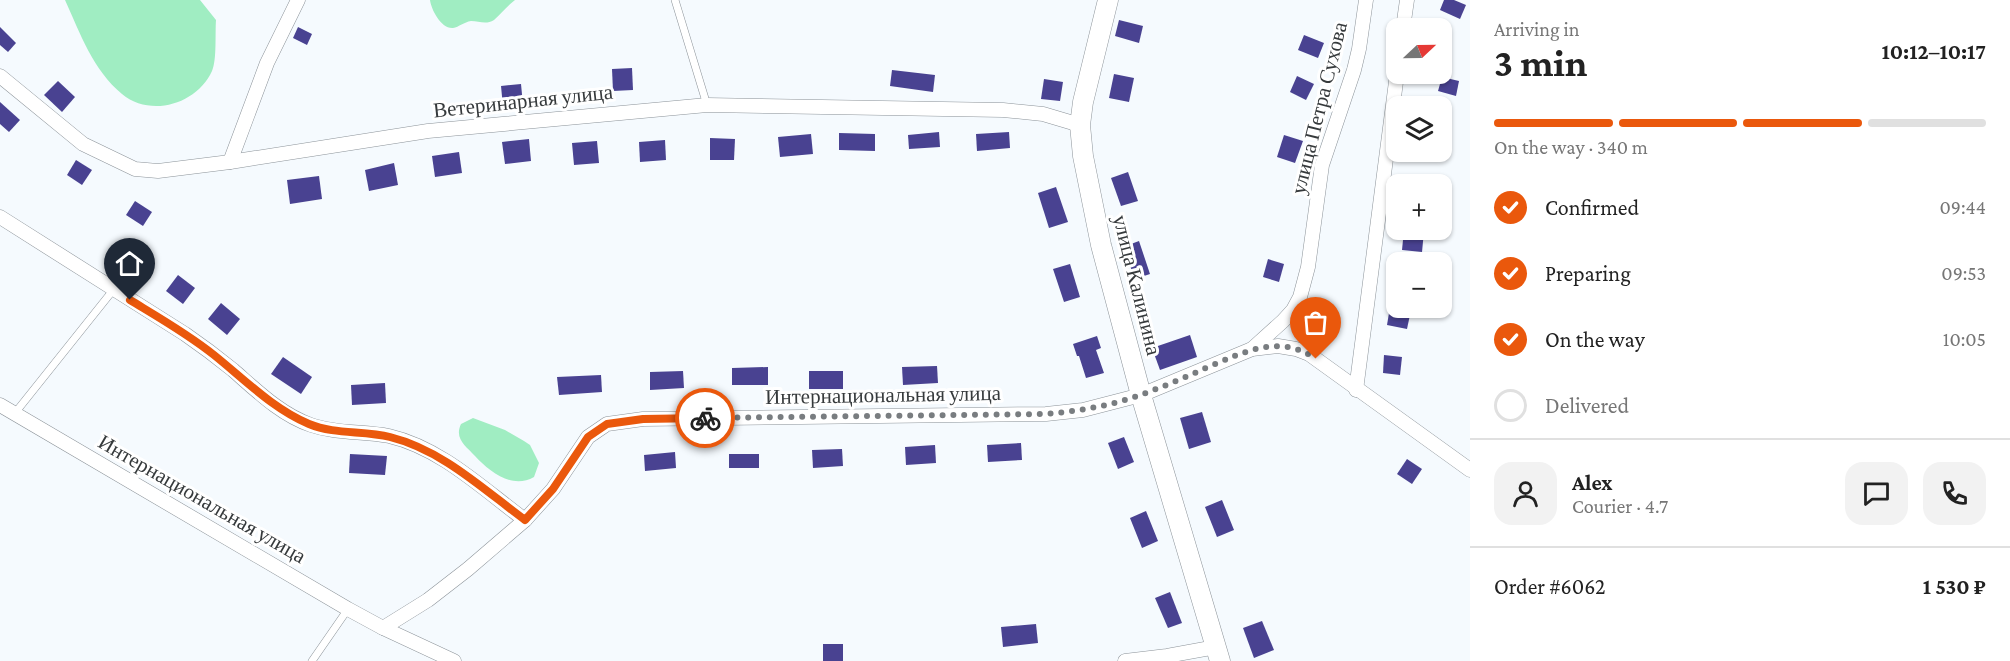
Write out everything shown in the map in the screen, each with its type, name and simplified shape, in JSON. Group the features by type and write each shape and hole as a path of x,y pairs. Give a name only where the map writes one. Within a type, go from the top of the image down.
{"street":[{"path":"230,162 267,63 298,0"},
{"name":"улица Калинина","path":"1108,0 1085,92 1080,125 1083,156 1101,245 1140,395 1218,654 1167,656 1125,661"},
{"name":"улица Петра Сухова","path":"1252,349 1283,321 1293,310 1300,297 1308,267 1322,165 1357,60 1366,0"},
{"path":"1404,18 1407,0"},
{"name":"Ветеринарная улица","path":"0,76 83,144 135,169 158,171 428,131 707,105 1003,110 1043,114 1080,125"},
{"path":"1356,390 1396,84"},
{"path":"0,217 203,347 266,399 291,415 311,425 344,432 390,437 409,443 450,463 525,520"},
{"name":"улица Петра Сухова","path":"1140,395 1252,349 1278,346 1296,349 1309,354 1470,470"},
{"name":"Интернациональная улица","path":"383,628 428,600 525,520 553,489 588,437 607,424 643,419 1046,414 1083,410 1140,395"},
{"name":"Интернациональная улица","path":"0,405 348,609 454,661"}],"lane":[{"path":"675,0 707,105"},
{"path":"15,413 114,289"},
{"path":"312,661 348,609"}],"green space":[{"path":"65,0 200,0 216,20 212,71 196,92 172,104 146,105 134,101 122,94 103,74 82,38"},
{"path":"430,0 515,0 494,20 485,23 471,21 453,28 441,22"},
{"path":"473,418 505,430 530,445 539,463 534,477 526,480 509,480 494,473 481,462 465,445 459,434 461,424"}],"building":[{"path":"1444,0 1454,0 1466,5 1460,19 1440,10"},
{"path":"1119,20 1143,26 1139,43 1115,36"},
{"path":"0,27 16,43 8,52 0,45"},
{"path":"298,27 312,34 307,45 293,38"},
{"path":"1304,35 1324,43 1318,58 1298,50"},
{"path":"632,68 633,90 613,91 612,69"},
{"path":"892,70 935,75 933,92 890,86"},
{"path":"1114,74 1134,78 1129,102 1109,98"},
{"path":"1297,76 1314,84 1306,100 1290,92"},
{"path":"1044,79 1063,82 1060,101 1041,99"},
{"path":"1452,79 1459,81 1456,96 1438,91 1440,84 1452,84"},
{"path":"58,81 75,97 62,112 44,95"},
{"path":"521,84 523,105 503,107 501,86"},
{"path":"0,102 20,120 9,132 0,124"},
{"path":"939,132 940,147 909,149 908,135"},
{"path":"1009,132 1010,148 977,151 976,134"},
{"path":"839,133 875,134 875,151 839,150"},
{"path":"811,134 813,154 780,157 778,137"},
{"path":"1284,135 1303,141 1295,163 1277,157"},
{"path":"710,138 735,139 734,160 710,160"},
{"path":"529,139 531,161 505,164 502,142"},
{"path":"665,140 666,160 640,162 639,142"},
{"path":"597,141 599,163 574,165 572,143"},
{"path":"459,152 462,173 435,177 432,156"},
{"path":"76,160 92,170 82,185 67,175"},
{"path":"394,163 398,185 369,191 365,170"},
{"path":"1128,172 1138,201 1121,206 1111,178"},
{"path":"319,176 322,199 290,204 287,180"},
{"path":"1056,187 1068,222 1049,228 1038,193"},
{"path":"135,201 152,212 143,226 126,215"},
{"path":"1403,240 1423,240 1422,252 1402,250"},
{"path":"1139,241 1150,274 1135,279 1123,247"},
{"path":"1268,259 1284,264 1279,282 1263,277"},
{"path":"1070,264 1080,297 1064,302 1053,269"},
{"path":"178,275 195,288 183,304 166,291"},
{"path":"221,303 240,319 227,335 208,319"},
{"path":"1388,318 1409,318 1407,329 1387,325"},
{"path":"1190,335 1197,357 1160,370 1152,348"},
{"path":"1097,336 1101,348 1096,350 1104,373 1086,378 1073,344"},
{"path":"1384,355 1402,357 1400,375 1383,373"},
{"path":"283,357 312,377 301,394 271,374"},
{"path":"937,366 938,383 903,385 902,367"},
{"path":"768,367 768,385 732,385 732,368"},
{"path":"683,371 684,388 650,390 650,372"},
{"path":"809,371 843,371 843,389 809,389"},
{"path":"601,375 602,392 559,395 557,377"},
{"path":"385,383 386,403 352,405 351,385"},
{"path":"1202,412 1211,442 1189,449 1180,418"},
{"path":"1124,437 1134,462 1118,469 1108,443"},
{"path":"1021,443 1022,460 988,462 987,445"},
{"path":"935,445 936,463 906,465 905,447"},
{"path":"842,449 843,466 813,468 812,450"},
{"path":"675,452 676,468 645,471 644,455"},
{"path":"350,454 387,456 385,475 349,473"},
{"path":"729,454 759,454 759,468 729,468"},
{"path":"1407,459 1422,469 1412,484 1397,474"},
{"path":"1222,500 1234,530 1217,537 1205,507"},
{"path":"1146,511 1158,541 1142,548 1130,518"},
{"path":"1170,592 1182,623 1168,628 1155,598"},
{"path":"1262,621 1274,650 1254,658 1243,628"},
{"path":"1036,624 1038,643 1003,647 1001,627"},
{"path":"823,644 843,644 843,661 823,661"}],"way so far":[{"path":"705,418 1046,414 1083,410 1140,395 1252,349 1278,346 1296,349 1316,359"}],"route":[{"path":"130,300 213,353 266,399 291,415 311,425 344,432 374,434 409,443 450,463 525,520 553,489 588,437 607,424 643,419 705,418"}]}
